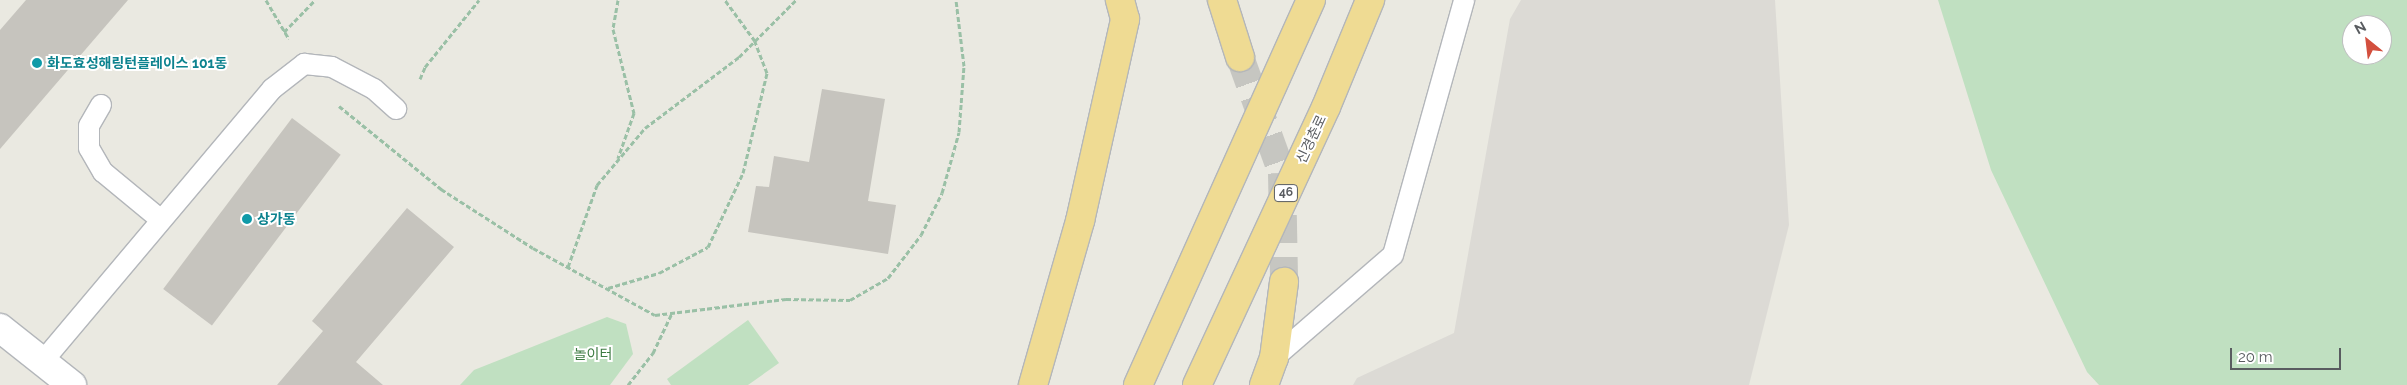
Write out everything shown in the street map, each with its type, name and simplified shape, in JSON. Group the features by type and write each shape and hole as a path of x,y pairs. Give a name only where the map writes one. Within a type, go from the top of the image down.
{"highway":[{"path":"1033,385 1080,221 1125,19 1120,0"},
{"path":"1222,0 1240,57"},
{"path":"1138,385 1311,0"},
{"name":"신경춘로","path":"1197,385 1326,107 1370,0"},
{"path":"1264,385 1274,358 1284,282"}],"street":[{"path":"0,328 72,385"}],"lane":[{"path":"1274,358 1393,255 1464,0"},
{"path":"43,361 272,88 304,64 332,67 374,89 396,109"},
{"path":"101,105 89,126 89,148 103,172 161,220"}],"path":[{"path":"266,0 304,64 343,111 441,189 568,267 655,315 786,299 850,300 888,278 921,235 942,193 959,132 964,66 956,0"},
{"path":"284,32 315,0"},
{"path":"420,79 424,67 479,0"},
{"path":"617,161 634,113 613,28 618,0"},
{"path":"607,288 660,273 708,247 721,228 761,113 767,73 755,41 724,0"},
{"path":"568,267 597,184 646,128 755,41 796,0"},
{"path":"628,385 653,353 672,312"}],"shaded area":[{"path":"1521,0 1775,0 1789,225 1749,385 1353,385 1357,378 1454,333 1510,19"}],"green space":[{"path":"1938,0 2407,0 2407,385 2099,385 2087,372 1991,170"},
{"name":"놀이터","path":"607,317 626,324 633,354 610,385 460,385 474,370"},
{"path":"748,320 779,363 748,385 671,385 667,379"}],"building":[{"name":"화도효성해링턴플레이스 101동","path":"26,0 128,0 0,149 0,30"},
{"path":"822,89 885,99 868,201 896,205 888,254 748,232 756,186 769,187 774,156 809,162"},
{"name":"상가동","path":"292,118 341,155 212,326 163,289"},
{"path":"407,208 454,247 356,362 383,385 277,385 323,331 312,321"}],"tunnel":[{"path":"1240,57 1282,173 1284,282"}],"place":[{"name":"화도효성해링턴플레이스 101동","path":"37,63"},
{"name":"상가동","path":"247,219"}]}
